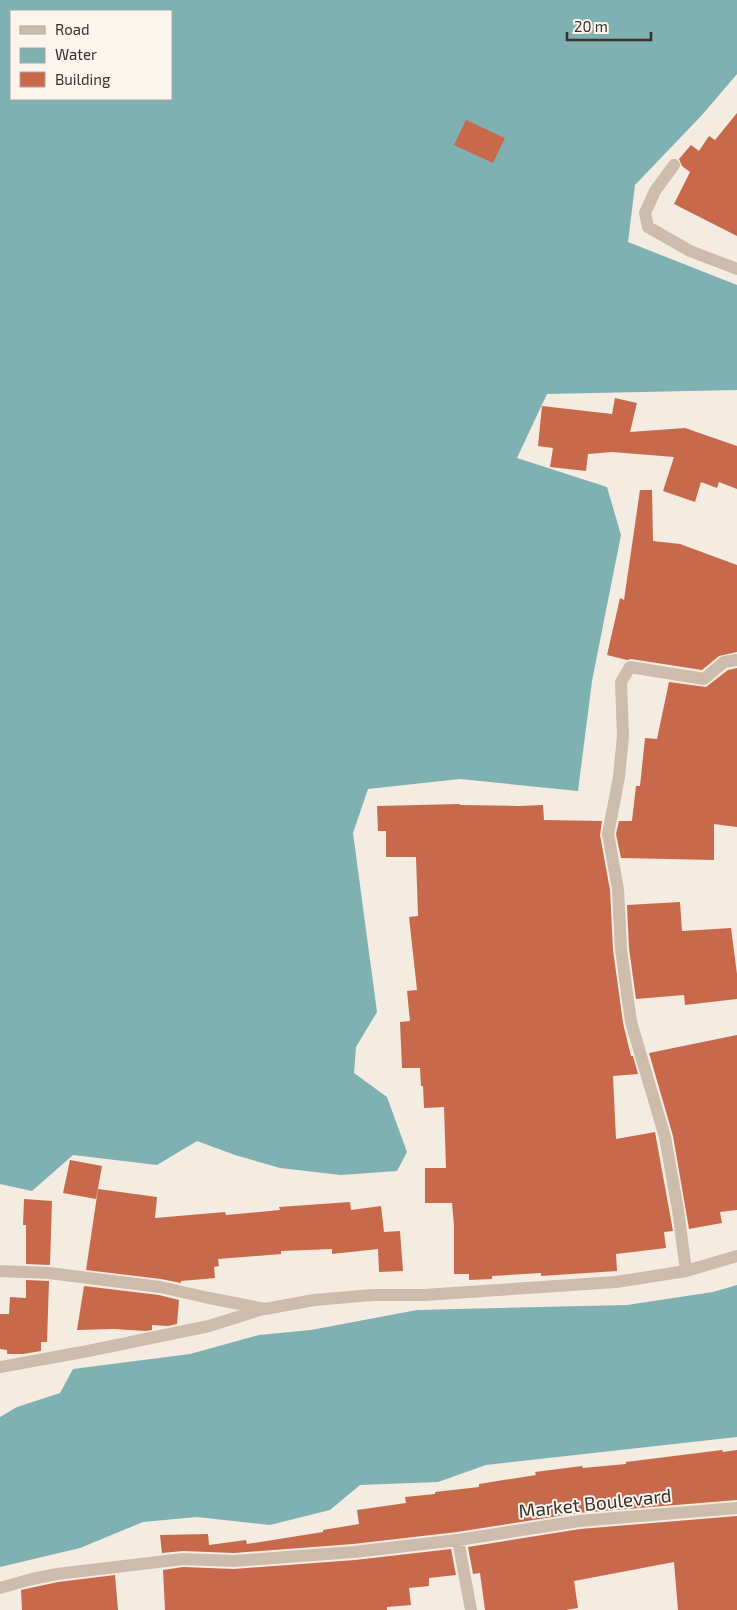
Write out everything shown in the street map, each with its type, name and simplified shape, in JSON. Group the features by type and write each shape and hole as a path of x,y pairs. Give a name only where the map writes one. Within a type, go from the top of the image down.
{"street":[{"path":"674,165 652,198 646,213 648,227 690,251 737,269"},
{"path":"686,1271 665,1137 631,1022 621,949 618,889 608,834 618,777 622,736 621,682 630,667 704,679 724,662 737,660"},
{"path":"0,1367 208,1326 266,1309 314,1300 372,1295 424,1295 616,1282 686,1271 737,1256"},
{"path":"0,1271 49,1273 160,1287 266,1309"},
{"name":"Market Boulevard","path":"0,1588 57,1574 183,1559 234,1561 297,1557 458,1540 579,1521 737,1508"},
{"path":"458,1540 471,1610"}],"water":[{"path":"0,0 737,0 737,74 702,115 635,185 628,242 737,285 737,390 547,394 517,458 607,487 621,535 592,681 578,791 460,779 368,789 353,833 377,1012 356,1047 354,1073 387,1097 407,1152 397,1171 341,1175 280,1168 235,1155 197,1141 157,1165 73,1155 32,1191 0,1184"},
{"path":"737,1285 737,1437 486,1465 438,1482 360,1485 330,1510 270,1525 197,1517 143,1522 80,1548 0,1567 0,1417 17,1407 60,1393 73,1369 190,1354 259,1335 311,1330 417,1310 627,1305 713,1292"}],"building":[{"path":"737,113 737,236 674,204 690,172 682,166 679,159 691,145 699,151 709,136 715,140"},
{"path":"466,120 505,138 493,163 454,145"},
{"path":"615,398 637,403 630,432 685,428 737,446 737,489 719,482 717,488 701,482 695,502 663,491 674,457 612,452 588,454 586,471 550,467 553,448 538,446 542,406 612,414"},
{"path":"640,490 652,490 653,541 680,544 737,565 737,652 719,656 702,670 631,659 627,660 607,655 620,598 624,600"},
{"path":"737,668 737,827 714,824 714,860 621,858 616,834 619,821 632,821 636,786 640,786 645,738 657,739 669,682 706,687 728,670"},
{"path":"543,805 544,820 602,821 600,835 610,890 613,950 623,1023 631,1056 633,1056 638,1074 613,1076 616,1139 655,1132 673,1231 664,1232 666,1248 616,1254 617,1271 541,1276 541,1273 492,1276 492,1279 469,1280 469,1274 454,1274 452,1203 425,1203 425,1168 446,1168 444,1107 424,1108 420,1068 402,1068 400,1022 410,1021 407,991 417,990 409,917 418,916 416,857 386,857 386,831 378,831 377,806"},
{"path":"680,902 682,931 731,928 737,974 737,999 685,1005 684,995 636,999 629,948 627,905"},
{"path":"737,1035 737,1210 720,1212 722,1223 689,1229 673,1136 649,1053"},
{"path":"70,1160 102,1166 96,1199 63,1193"},
{"path":"98,1189 157,1197 155,1218 225,1212 226,1215 280,1210 279,1207 350,1202 351,1210 381,1206 384,1232 400,1231 403,1271 379,1272 378,1249 332,1254 332,1249 281,1251 281,1254 218,1259 219,1266 214,1267 215,1278 181,1281 181,1283 86,1270"},
{"path":"24,1199 52,1201 50,1265 26,1264 26,1225 23,1225"},
{"path":"26,1280 49,1281 47,1342 41,1342 41,1351 7,1354 7,1350 0,1349 0,1314 9,1314 10,1297 26,1298"},
{"path":"84,1286 159,1295 179,1300 177,1324 168,1326 152,1325 152,1330 146,1331 114,1329 77,1330"},
{"path":"722,1450 723,1452 737,1450 737,1500 578,1513 457,1532 353,1544 234,1553 183,1551 162,1553 160,1535 208,1534 209,1545 246,1540 247,1544 323,1532 323,1530 359,1524 357,1510 406,1503 405,1497 479,1487 479,1484 536,1475 535,1472 582,1466 583,1468 626,1464 626,1462"},
{"path":"737,1516 737,1610 678,1610 674,1562 574,1581 578,1608 566,1610 485,1610 480,1573 473,1574 468,1547 580,1529"},
{"path":"451,1549 456,1575 429,1578 429,1586 409,1588 411,1605 387,1607 387,1610 165,1610 163,1570 183,1567 234,1569 355,1560"},
{"path":"115,1575 118,1610 22,1610 21,1590 58,1582"}]}
